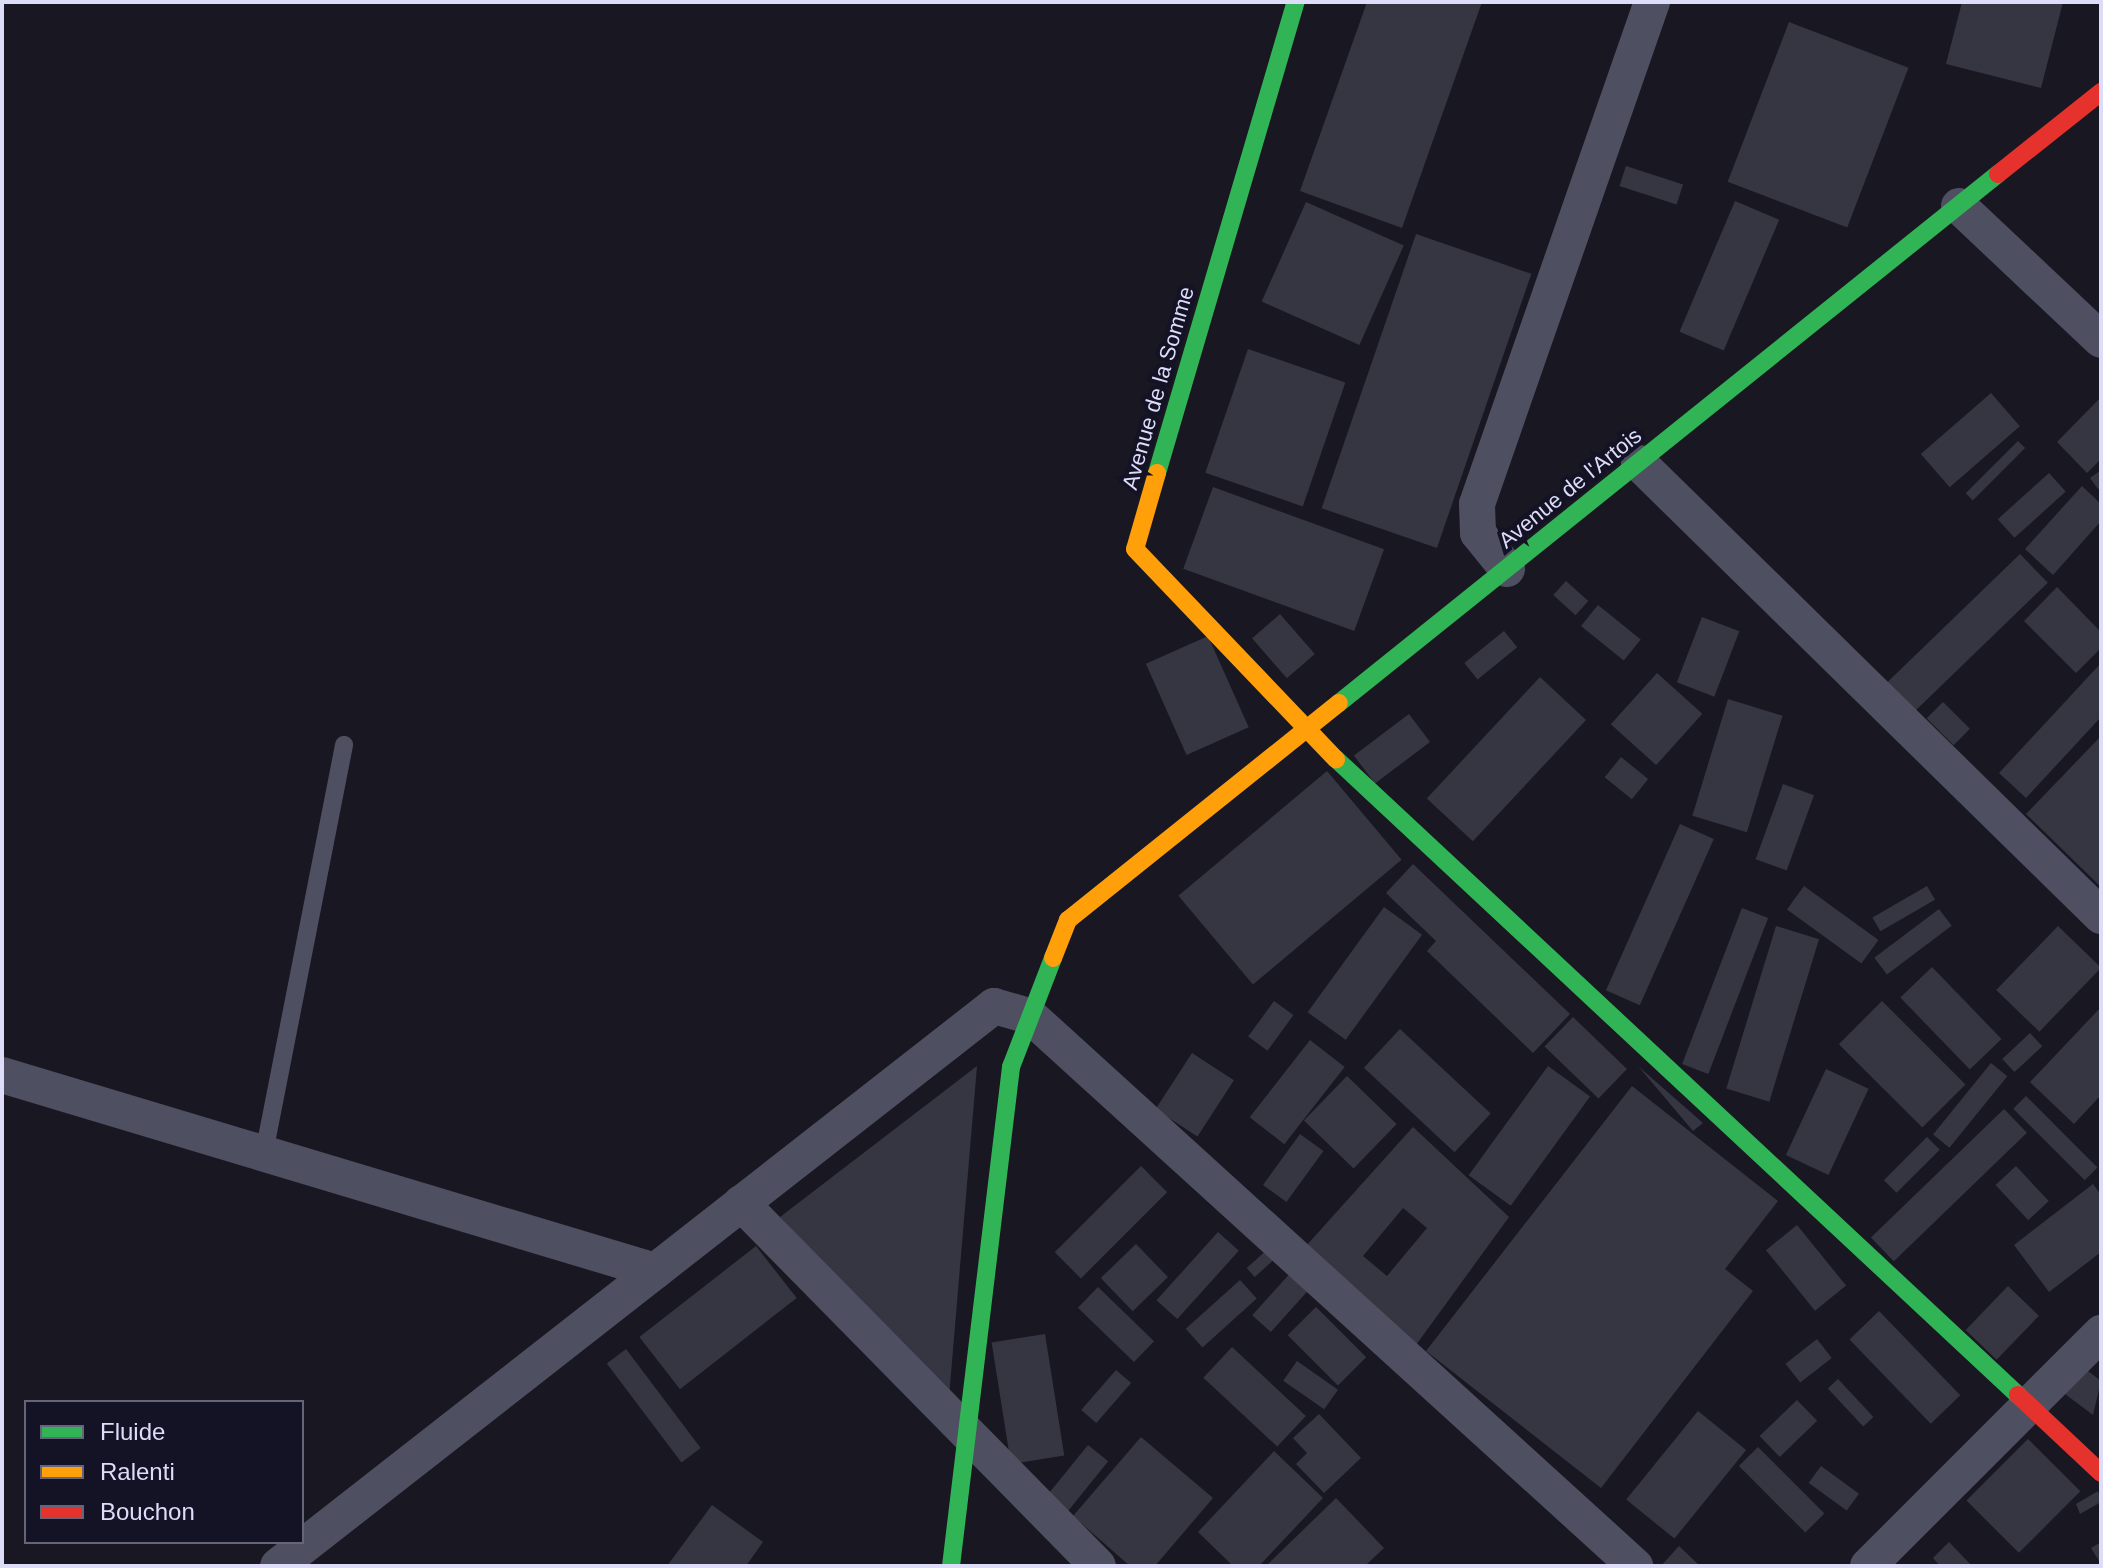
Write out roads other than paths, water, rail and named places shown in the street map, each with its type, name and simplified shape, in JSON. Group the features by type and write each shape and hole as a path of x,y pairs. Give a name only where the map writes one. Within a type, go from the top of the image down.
{"street":[{"name":"Avenue de la Somme","path":"1296,2 1135,549 1305,730"},
{"path":"1507,569 1478,533 1477,504 1652,2"},
{"name":"Avenue de l'Artois","path":"1030,1016 1068,920 2101,92"},
{"path":"1959,206 2101,340"},
{"path":"1639,463 2101,916"},
{"path":"1305,730 2101,1473"},
{"path":"278,1566 994,1006 1030,1016 1635,1566"},
{"path":"951,1566 1011,1067 1030,1016"},
{"path":"2,1075 655,1271"},
{"path":"741,1203 965,1438 1098,1566"},
{"path":"1868,1566 2101,1333"}],"lane":[{"path":"264,1153 344,745"}]}
